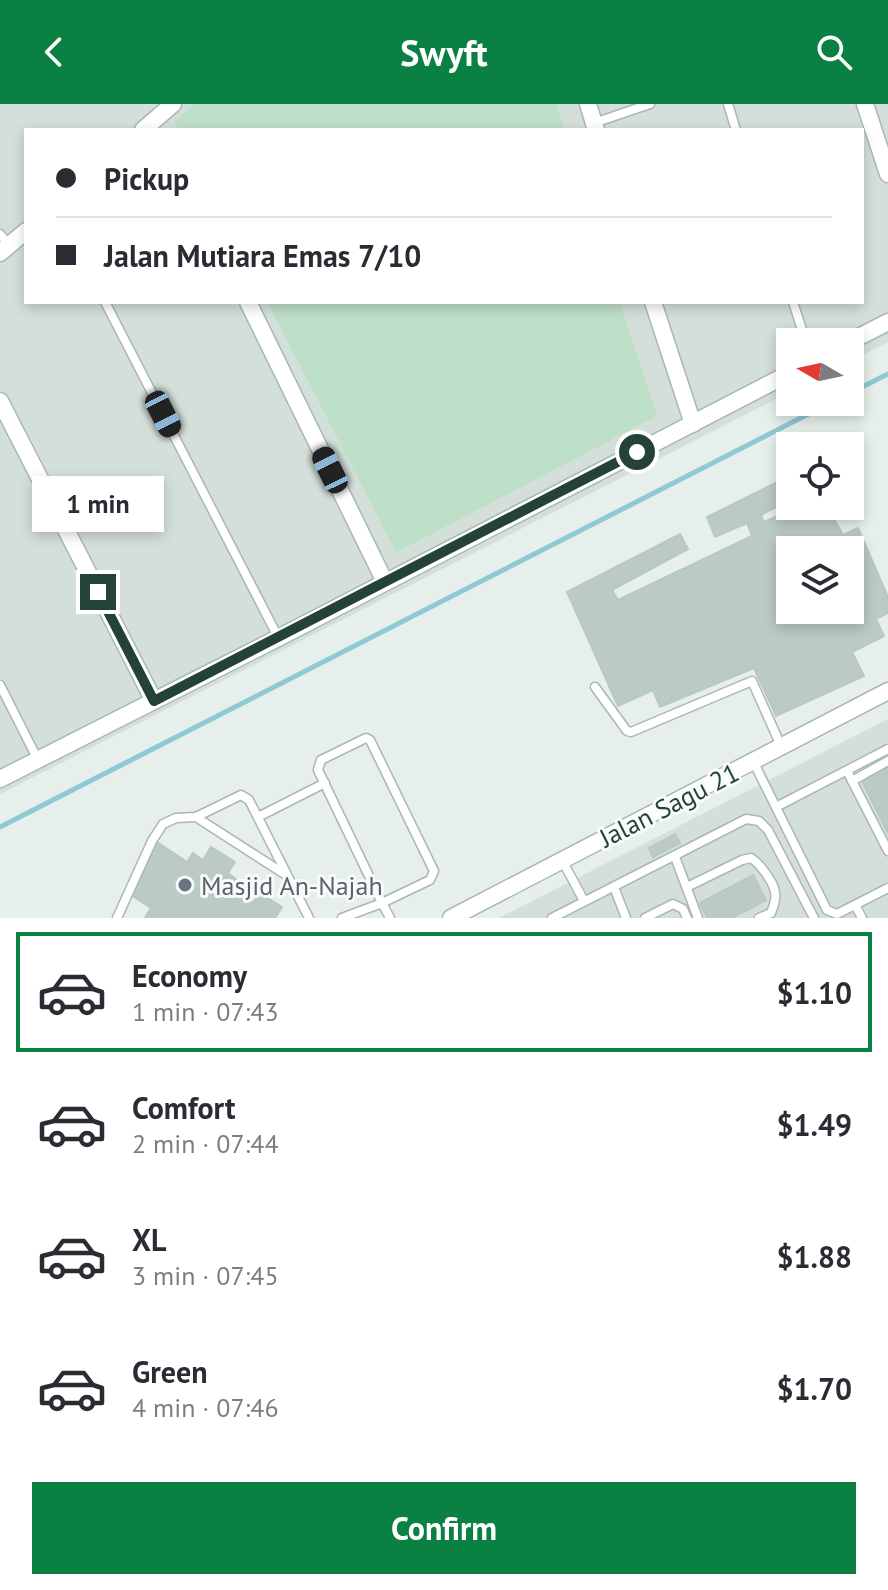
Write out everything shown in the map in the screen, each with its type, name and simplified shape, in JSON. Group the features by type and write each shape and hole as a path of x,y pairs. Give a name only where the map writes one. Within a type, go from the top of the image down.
{"street":[{"path":"160,124 173,104"},
{"path":"588,104 595,126"},
{"path":"865,104 888,174"},
{"path":"3,244 24,232"},
{"path":"249,304 385,582"},
{"path":"654,304 693,424"},
{"path":"864,334 888,322"},
{"path":"0,779 776,380"},
{"path":"0,401 154,701"},
{"name":"Jalan Sagu 21","path":"451,918 888,691"}],"lane":[{"path":"595,126 650,104"},
{"path":"728,104 735,128"},
{"path":"106,304 278,638"},
{"path":"794,304 801,328"},
{"path":"595,687 627,731 631,732 752,681 781,747"},
{"path":"0,685 38,760"},
{"path":"342,918 382,903 430,880 434,871 369,739 364,738 321,760 318,770 382,903 390,918"},
{"path":"776,807 888,749"},
{"path":"753,761 827,910 845,914 855,905 888,888"},
{"path":"852,781 888,761"},
{"path":"847,771 888,851"},
{"path":"258,817 325,783"},
{"path":"117,918 159,828 176,818 196,817 241,795 249,800 309,918"},
{"path":"196,817 287,875"},
{"path":"552,918 746,819 759,821 768,830 814,918"},
{"path":"675,857 698,918"},
{"path":"687,887 751,858 758,863 775,892 771,913 759,918"},
{"path":"562,860 584,901"},
{"path":"614,887 626,918"},
{"path":"645,918 673,904 683,909 687,918"},
{"path":"855,905 862,918"}],"shaded area":[{"path":"0,104 194,104 175,122 178,128 24,128 24,304 268,304 396,553 656,416 621,304 864,304 864,128 564,128 557,104 888,104 888,342 864,354 864,328 776,328 776,399 0,794"},
{"path":"888,719 888,918 499,918"}],"green space":[{"path":"194,104 557,104 564,128 178,128 174,122"},
{"path":"268,304 621,304 657,416 396,553"}],"building":[{"path":"776,482 776,507 761,515 764,522 776,517 776,520 835,520 843,535 858,528 861,536 776,536 776,624 864,624 864,542 888,597 888,613 876,619 884,636 852,652 864,676 776,716 754,668 660,707 653,690 618,706 567,592 680,534 688,549 612,590 618,600 752,536 747,523 715,537 707,517"},
{"path":"888,765 888,833 861,779"},
{"path":"675,834 680,843 653,857 649,848"},
{"name":"Masjid An-Najah","path":"157,842 187,862 193,853 203,860 211,847 235,862 228,873 237,880 231,890 253,903 259,893 282,907 275,918 145,918 151,908 130,894 144,872 140,869"},
{"path":"753,875 766,900 732,918 707,918 700,903"}],"waterway":[{"path":"864,386 888,374"},
{"path":"0,827 805,416"}],"place":[{"name":"Masjid An-Najah","path":"185,885"}],"route":[{"path":"98,592 154,701 637,452"}]}
